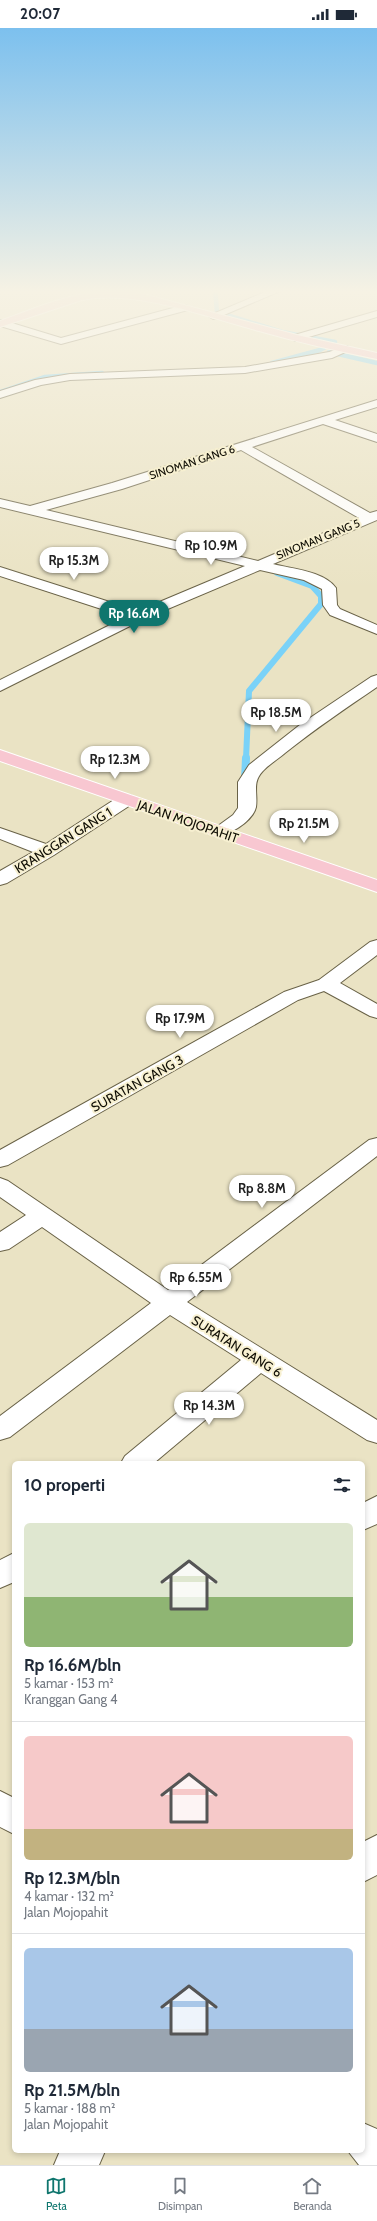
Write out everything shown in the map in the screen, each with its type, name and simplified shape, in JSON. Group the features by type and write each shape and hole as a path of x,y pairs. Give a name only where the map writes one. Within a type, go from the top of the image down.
{"main road":[{"name":"JALAN MOJOPAHIT","path":"0,755 377,886"}],"street":[{"path":"0,395 19,389"},
{"name":"SINOMAN GANG 6","path":"0,518 117,486 325,421 377,403"},
{"path":"325,421 377,438"},
{"path":"242,446 373,517"},
{"path":"0,503 21,512 259,564 317,580 329,588 330,605 335,612 377,630"},
{"name":"SINOMAN GANG 5","path":"0,686 139,616 373,517"},
{"path":"0,571 139,616"},
{"path":"220,831 239,819 247,808 247,782 255,769 306,727 377,680"},
{"name":"KRANGGAN GANG 1","path":"0,879 48,851 126,800"},
{"path":"0,833 48,851"},
{"name":"SURATAN GANG 3","path":"0,1160 291,996 326,984 377,946"},
{"path":"326,984 377,1012"},
{"path":"0,1430 377,1145"},
{"name":"SURATAN GANG 6","path":"0,1186 168,1302 258,1360 377,1433"},
{"path":"0,1242 42,1216"},
{"path":"138,1461 258,1360"},
{"path":"365,1517 377,1506"},
{"path":"0,1576 12,1567"},
{"path":"365,1864 377,1851"},
{"path":"365,2144 377,2156"},
{"path":"73,2165 84,2153"}],"waterway":[{"path":"0,392 10,389"},
{"path":"246,759 249,691 321,604 321,596 312,586 277,573"},
{"path":"245,780 246,758"}]}
